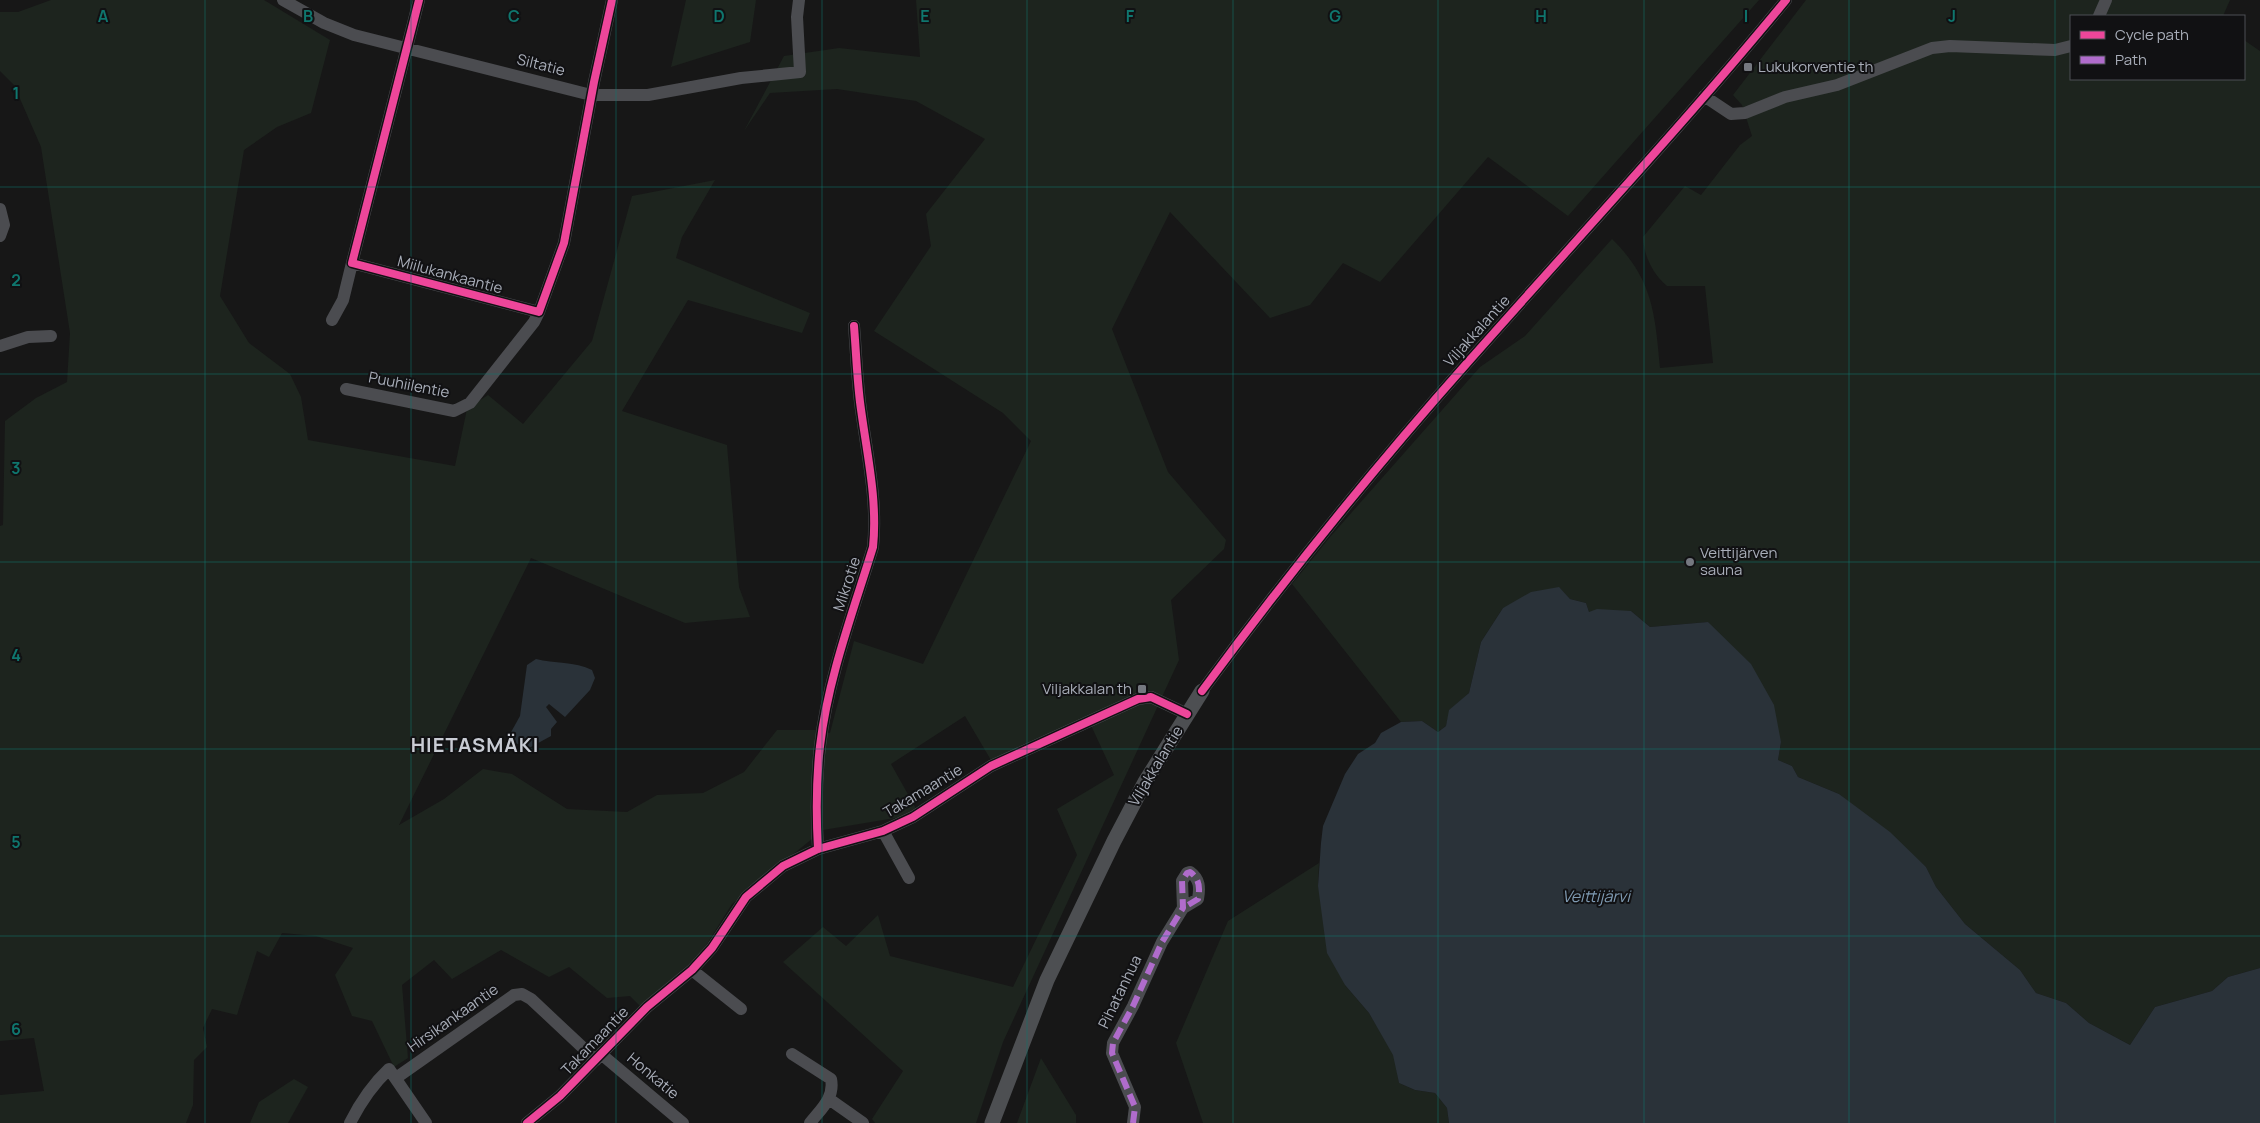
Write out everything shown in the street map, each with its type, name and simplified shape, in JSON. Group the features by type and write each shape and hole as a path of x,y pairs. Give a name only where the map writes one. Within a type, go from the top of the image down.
{"main road":[{"name":"Viljakkalantie","path":"992,1123 1051,971 1144,782 1202,691"}],"street":[{"name":"Siltatie","path":"283,0 299,11 342,30 591,95 648,95 741,78 800,72 796,17 799,0"},
{"path":"332,320 343,300 419,0"},
{"path":"539,312 564,243 591,95 612,0"},
{"name":"Viljakkalantie","path":"1202,691 1332,521 1466,364 1704,96 1786,0"},
{"path":"2099,15 2106,0"},
{"path":"1704,96 1731,114 1744,113 1785,97 1860,76 1932,48 1950,46 2055,50 2070,46"},
{"path":"0,209 4,225 0,236"},
{"name":"Miilukankaantie","path":"352,264 539,312"},
{"name":"Puuhiilentie","path":"346,389 454,410 464,407 476,396 534,322 539,312"},
{"name":"Mikrotie","path":"818,849 816,804 820,744 833,681 873,547 875,527 874,504 860,399 854,326"},
{"path":"0,346 28,337 50,336"},
{"name":"Takamaantie","path":"527,1123 560,1096 648,1007 692,970 712,948 746,897 783,866 818,849 883,831 913,817 991,766 1138,699 1151,697 1187,714"},
{"path":"883,831 909,878"},
{"name":"Pihatanhua","path":"1133,1123 1135,1107 1112,1053 1113,1043 1133,1006 1162,942 1183,908"},
{"path":"692,970 741,1010"},
{"name":"Hirsikankaantie","path":"350,1123 358,1107 378,1079 393,1074 514,995 522,994 531,999 598,1057"},
{"path":"792,1054 831,1079 833,1088 829,1099 810,1123"},
{"name":"Honkatie","path":"598,1057 684,1123"},
{"path":"393,1074 426,1123"},
{"path":"829,1099 864,1123"}],"shaded area":[{"path":"51,0 264,0 330,40 311,113 277,127 244,150 220,296 249,343 290,374 301,397 308,440 455,466 467,409 488,395 523,424 592,341 632,196 715,180 682,237 676,258 810,313 802,333 688,300 622,411 727,445 739,587 750,617 685,623 531,558 399,825 444,799 483,769 512,774 567,809 627,812 657,795 703,793 744,772 777,730 815,730 830,733 854,641 923,664 1031,441 1003,413 874,331 931,246 926,214 985,139 916,101 837,89 770,93 744,131 784,56 839,48 920,57 916,0 1759,0 1568,216 1488,157 1380,282 1343,263 1310,305 1270,318 1170,212 1112,329 1168,472 1226,540 1224,549 1171,600 1179,660 1003,1042 976,1123 875,1123 872,1119 903,1071 783,962 823,927 846,946 878,915 890,956 1013,987 1077,855 1057,809 1114,775 1089,721 995,767 965,716 891,764 919,814 823,830 732,904 700,955 640,1006 630,996 607,998 569,967 549,977 501,950 452,979 434,960 402,985 408,1058 394,1067 372,1021 352,1016 335,975 353,948 316,936 282,933 269,957 257,951 237,1015 212,1009 203,1028 207,1047 194,1060 193,1105 186,1123 0,1123 0,1095 44,1091 34,1038 0,1041 0,526 3,525 5,421 36,398 67,382 70,333 41,147 14,85 0,71 0,12 18,12"},
{"path":"686,0 756,0 750,42 671,67"},
{"path":"1806,0 2230,0 2223,15 2070,15 2070,80 2245,80 2245,41 2260,51 2260,968 2228,977 2212,991 2155,1007 2130,1045 2089,1023 2066,1003 2036,993 2020,970 1965,924 1936,887 1926,867 1839,794 1798,777 1792,766 1778,760 1781,742 1708,622 1650,627 1631,611 1589,612 1586,603 1570,599 1559,588 1503,608 1481,642 1469,693 1450,710 1446,726 1438,732 1422,721 1401,722 1292,584 1330,537 1480,367 1525,336 1612,239 1636,268 1650,298 1660,368 1713,363 1705,286 1667,286 1657,276 1650,264 1645,251 1643,237 1685,186 1701,195 1740,145 1752,136 1742,105 1733,95"},
{"path":"1319,863 1318,886 1345,985 1369,1013 1394,1055 1399,1083 1415,1090 1435,1093 1447,1108 1449,1123 1203,1123 1176,1043 1228,921"},
{"path":"1041,1058 1076,1115 1076,1123 1017,1123"},
{"path":"294,1079 308,1087 288,1123 250,1123 259,1102"}],"water":[{"name":"Veittijärvi","path":"1559,587 1570,599 1586,603 1589,612 1597,609 1631,611 1650,627 1708,622 1751,664 1774,705 1781,742 1778,760 1792,766 1798,777 1839,794 1890,832 1926,867 1936,887 1965,924 2020,970 2036,993 2066,1003 2089,1023 2130,1045 2155,1007 2212,991 2228,977 2260,968 2260,1123 1449,1123 1447,1108 1435,1093 1415,1090 1399,1083 1393,1055 1369,1013 1345,985 1327,953 1318,886 1323,826 1345,774 1358,754 1375,743 1381,733 1401,722 1422,721 1438,732 1446,726 1449,710 1469,693 1481,642 1503,608 1531,592"},
{"path":"536,659 585,667 592,670 595,678 590,690 565,717 549,704 546,707 557,722 551,729 551,736 529,748 515,743 510,734 520,716 527,665"}],"marked path":[{"path":"1133,1123 1135,1107 1112,1053 1113,1043 1133,1006 1162,942 1183,908 1182,881 1187,873 1190,872 1196,878 1198,884 1198,899 1183,908"}],"cycle path":[{"path":"419,0 352,263 539,312 564,243 594,82 612,0"},
{"path":"1202,691 1298,565 1399,442 1669,137 1786,0"},
{"path":"818,849 817,785 824,721 842,645 873,547 873,493 860,402 854,326"},
{"path":"527,1123 560,1096 647,1007 692,970 712,948 746,897 783,866 818,849 883,831 913,817 991,766 1138,699 1151,697 1187,714"}],"place":[{"name":"Lukukorventie th","path":"1748,67"},
{"name":"Veittijärven sauna","path":"1690,562"},
{"name":"Viljakkalan th","path":"1142,689"}],"district":[{"name":"HIETASMÄKI","path":"475,745"}]}
